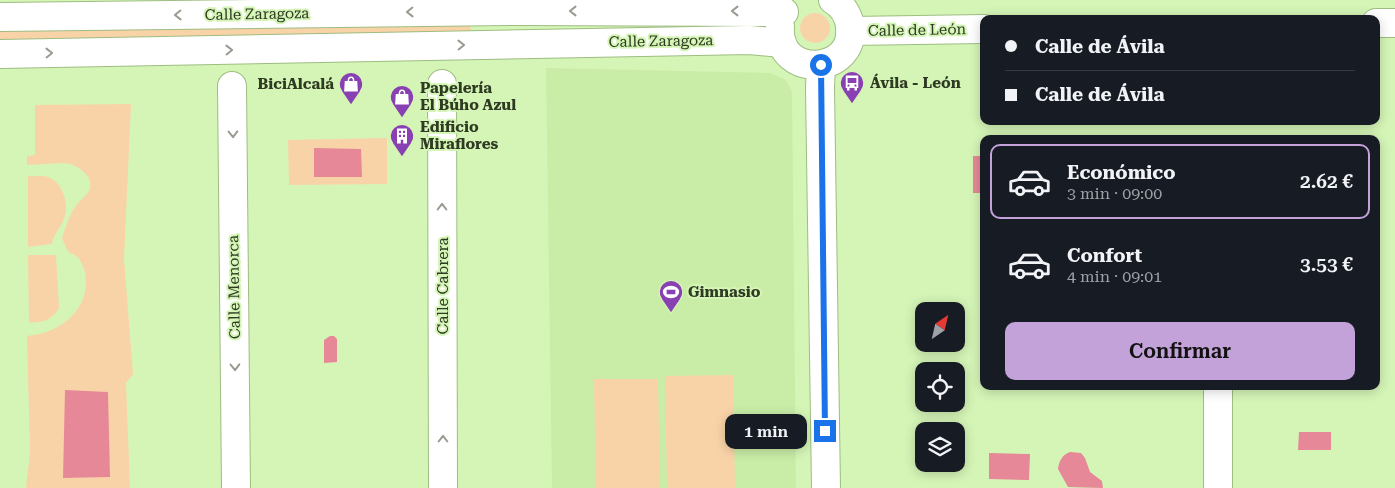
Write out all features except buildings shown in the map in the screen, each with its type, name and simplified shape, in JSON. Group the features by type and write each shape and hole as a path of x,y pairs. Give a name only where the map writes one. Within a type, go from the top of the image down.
{"street":[{"path":"790,6 780,22 779,33 782,43 788,54 797,61 809,65 821,65 832,61 842,53 848,43 849,19 843,9 833,0"},
{"name":"Calle Zaragoza","path":"0,17 790,6"},
{"path":"1380,23 1395,23"},
{"name":"Calle de León","path":"850,31 980,29"},
{"name":"Calle Zaragoza","path":"0,54 749,40 782,43"},
{"path":"821,65 826,488"},
{"name":"Calle Cabrera","path":"442,84 443,488"},
{"name":"Calle Menorca","path":"232,86 236,488"},
{"path":"1218,390 1218,488"}],"shaded area":[{"path":"815,13 826,17 830,28 826,39 815,43 804,39 800,28 804,17"},
{"path":"470,22 471,36 0,41 0,28"},
{"path":"546,68 771,73 786,80 792,92 796,488 552,488"},
{"path":"131,104 124,259 133,374 126,383 130,488 26,488 30,452 27,336 39,334 62,325 71,317 84,297 86,285 84,268 77,257 68,251 62,238 73,211 90,188 88,176 78,167 70,164 27,165 27,156 35,155 35,105"},
{"path":"387,138 387,184 289,185 288,140"},
{"path":"314,148 361,149 362,177 314,177"},
{"path":"973,156 980,156 980,193 973,193"},
{"path":"28,176 48,177 58,184 64,195 66,214 52,244 28,247"},
{"path":"28,255 56,255 59,308 53,316 46,320 29,323"},
{"path":"334,336 337,339 337,362 324,363 324,340"},
{"path":"733,375 735,488 667,488 665,376"},
{"path":"594,379 658,379 660,488 596,488"},
{"path":"65,390 108,392 110,477 63,478"},
{"path":"1299,432 1331,432 1331,450 1298,450"},
{"path":"1070,452 1081,453 1090,472 1102,481 1103,488 1068,487 1058,469 1061,459"},
{"path":"989,453 1030,454 1029,480 989,479"}],"place":[{"name":"Ávila - León","path":"852,104"},
{"name":"BiciAlcalá","path":"351,105"},
{"name":"Papelería El Búho Azul","path":"402,118"},
{"name":"Edificio Miraflores","path":"402,157"},
{"name":"Gimnasio","path":"671,313"}],"route":[{"path":"821,65 825,431"}]}
